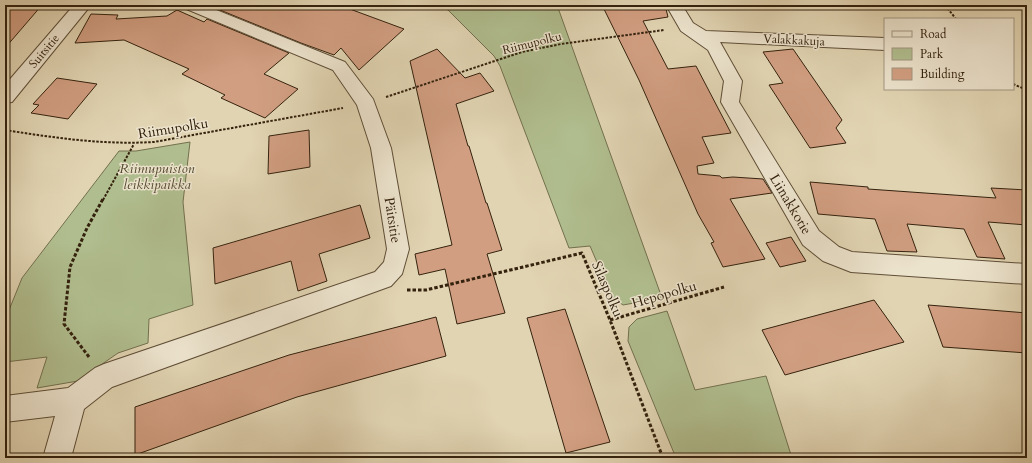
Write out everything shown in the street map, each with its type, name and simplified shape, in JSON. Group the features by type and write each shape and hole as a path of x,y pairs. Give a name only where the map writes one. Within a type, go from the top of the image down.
{"street":[{"name":"Suitsitie","path":"5,97 83,5"},
{"name":"Päitsitie","path":"190,5 339,66 366,104 381,148 398,249 394,267 383,279"},
{"name":"Liinakkotie","path":"674,5 695,32 715,47 733,81 730,102 811,238 831,254 851,262 1027,274"},
{"name":"Valakkakuja","path":"695,32 884,44"},
{"path":"5,409 73,401 104,377 383,279"},
{"path":"57,458 73,401"}],"path":[{"path":"945,5 955,18"},
{"name":"Riimupolku","path":"386,98 522,52 561,44 695,32"},
{"path":"1014,84 1027,90"},
{"name":"Riimupolku","path":"5,130 67,140 134,144 154,142 343,108"},
{"path":"64,324 70,267 87,228 134,144"},
{"name":"Silaspolku","path":"383,279 405,289 426,290 582,253 610,320 663,458"},
{"name":"Hepopolku","path":"610,320 724,287"}],"green space":[{"path":"436,5 557,5 662,298 623,305 612,297 590,246 569,248 500,66 494,56 448,10"},
{"name":"Riimupuiston leikkipaikka","path":"190,142 183,202 193,305 149,319 148,343 118,353 78,381 37,388 47,357 5,362 5,320 22,278 119,151 136,151"},
{"path":"667,311 695,390 766,376 792,458 676,458 628,341 629,327 637,319"}],"building":[{"path":"11,5 42,5 5,48 5,14"},
{"path":"227,5 339,5 404,29 359,70 341,48 334,55 301,43 220,10"},
{"path":"602,5 665,5 668,17 643,21 668,69 696,66 731,133 702,137 714,163 697,166 698,174 720,176 722,178 733,177 763,179 772,193 730,199 765,259 723,267 711,243 714,242 698,214 639,80"},
{"path":"177,10 204,22 207,19 289,53 264,74 298,89 265,118 221,98 225,95 182,74 189,69 124,40 75,43 91,14 118,15 116,19 167,16"},
{"path":"437,49 465,78 480,73 494,91 456,104 502,250 487,254 505,313 457,324 445,269 419,275 415,254 452,245 410,61"},
{"path":"793,49 842,120 836,128 846,143 810,148 769,85 783,83 763,52"},
{"path":"57,78 97,84 68,119 31,113 39,105 33,104"},
{"path":"309,130 310,167 268,174 269,136"},
{"path":"810,182 868,187 868,189 996,198 991,188 1027,190 1027,225 988,222 1005,259 977,257 964,229 907,224 917,252 887,251 875,219 818,214"},
{"path":"360,205 370,238 319,254 327,281 298,291 291,261 215,284 213,248"},
{"path":"791,237 806,261 780,267 766,243"},
{"path":"874,300 904,342 785,375 762,330"},
{"path":"928,305 1027,313 1027,353 943,347"},
{"path":"565,309 610,442 566,453 527,318"},
{"path":"436,317 446,356 297,397 135,455 135,407 289,355"}]}
